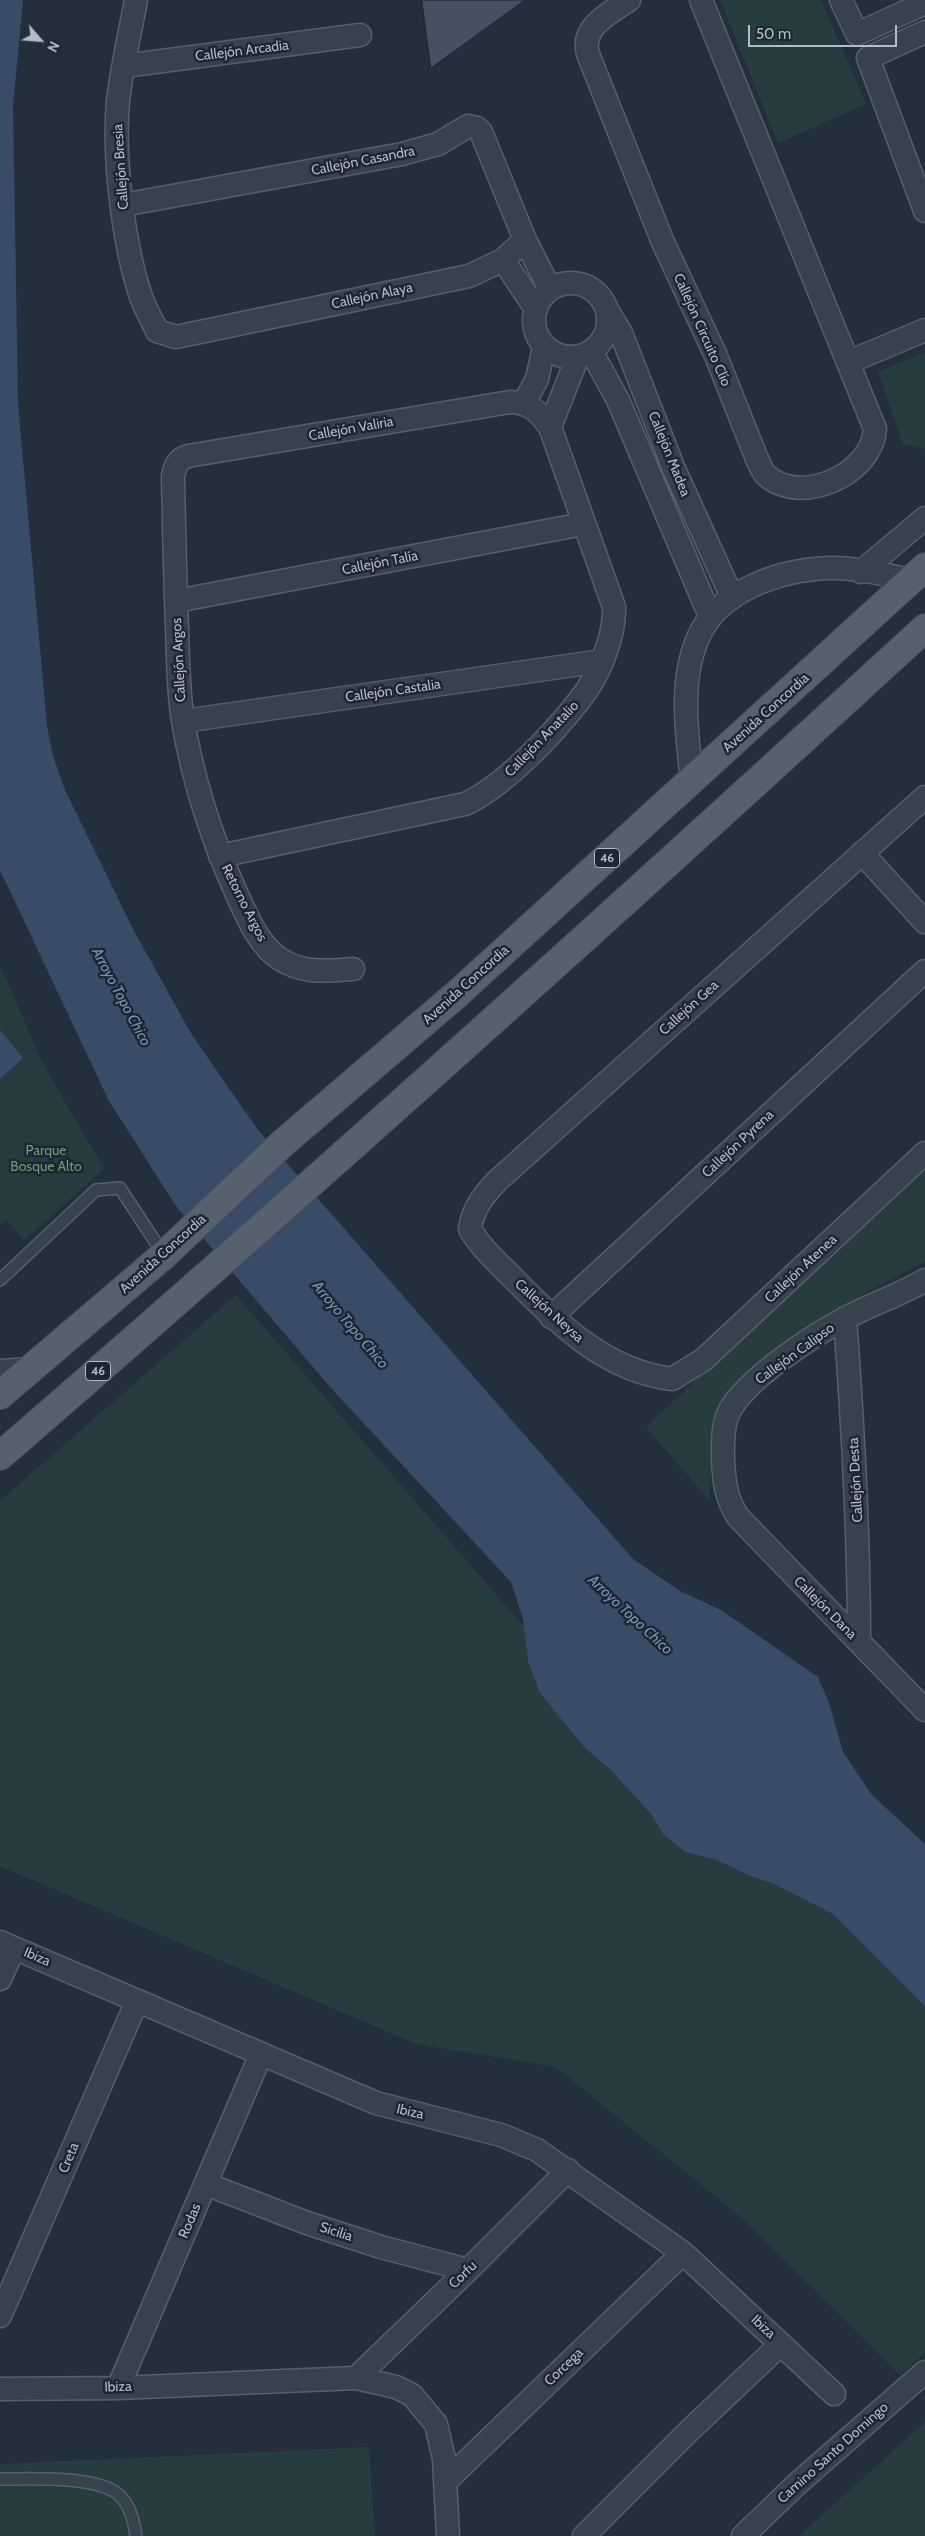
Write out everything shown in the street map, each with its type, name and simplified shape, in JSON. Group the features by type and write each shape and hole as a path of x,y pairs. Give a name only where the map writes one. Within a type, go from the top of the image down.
{"main road":[{"name":"Avenida Concordia","path":"0,1395 164,1255 283,1143 457,994 918,574"},
{"name":"46","path":"0,1456 196,1286 313,1179 609,919 925,628"}],"street":[{"name":"Callejón Bresia","path":"136,0 118,102 118,146 123,205 131,257 141,298 157,331"},
{"name":"Callejón Circuito Clío","path":"629,0 594,25 588,33 586,48 662,240 716,356 743,427 765,475 780,484 796,488 815,486 850,471 870,450 876,429 701,0"},
{"path":"841,0 856,34 925,3"},
{"path":"925,32 868,58 925,211"},
{"name":"Callejón Arcadia","path":"124,66 360,36"},
{"name":"Callejón Casandra","path":"123,205 402,154 438,144 468,126 472,126 481,132 525,240"},
{"path":"525,240 550,289"},
{"name":"Callejón Alaya","path":"157,331 176,337 469,276 486,270 503,260 525,240"},
{"path":"503,260 536,309"},
{"path":"550,427 585,353 605,335 608,324 608,310 603,300 595,291 585,285 573,282 561,284 550,289 536,309 534,321 537,333 544,346 560,355 585,353"},
{"name":"Callejón Madea","path":"608,310 621,333 674,469 732,597"},
{"path":"849,362 925,330"},
{"path":"524,403 538,379 544,346"},
{"name":"Callejón Madea","path":"585,353 618,400 710,616"},
{"name":"Callejón Valiria","path":"179,461 188,456 510,402 524,403"},
{"name":"Callejón Anatalio","path":"220,856 454,808 479,798 526,758 579,701 602,661 612,635 614,607 550,427 542,417 524,403"},
{"name":"Callejón Argos","path":"179,461 173,476 179,684 184,721 198,788 220,856"},
{"path":"651,478 674,469"},
{"path":"861,572 925,518"},
{"name":"Callejón Talía","path":"176,601 584,524"},
{"path":"692,781 687,730 687,684 697,638 710,616 732,597 766,581 789,574 829,568 861,572 918,574"},
{"name":"Callejón Castalia","path":"184,721 602,661"},
{"name":"Callejón Gea","path":"470,1229 472,1215 480,1198 497,1181 925,797"},
{"path":"862,853 925,922"},
{"name":"Retorno Argos","path":"220,856 260,939 279,959 303,970 353,969"},
{"name":"Callejón Pyrena","path":"551,1317 925,971"},
{"name":"Callejón Atenea","path":"672,1379 703,1360 925,1153"},
{"name":"Callejón Neysa","path":"470,1229 484,1249 551,1317 583,1343 635,1370 672,1379"},
{"name":"Callejón Calipso","path":"728,1502 723,1447 724,1427 729,1411 741,1395 763,1374 808,1341 845,1318 925,1280"},
{"name":"Callejón Desta","path":"845,1318 856,1464 859,1642"},
{"path":"0,1371 30,1369"},
{"name":"Callejón Dana","path":"728,1502 753,1535 925,1710"},
{"path":"0,1980 7,1945"},
{"name":"Ibiza","path":"7,1945 376,2103 501,2135 537,2150 568,2170 683,2253 834,2394"},
{"name":"Creta","path":"0,2316 137,2001"},
{"name":"Rodas","path":"118,2388 261,2054"},
{"name":"Corfu","path":"356,2378 568,2170"},
{"name":"Sicilia","path":"206,2184 307,2223 381,2247 468,2270"},
{"name":"Corcega","path":"445,2482 683,2253"},
{"name":"Ibiza","path":"584,2536 688,2432 781,2344"},
{"name":"Camino Santo Domingo","path":"743,2536 797,2484 925,2372"},
{"name":"Ibiza","path":"0,2389 118,2388 356,2378 396,2387 412,2395 427,2410 436,2424 441,2441 448,2536"}],"lane":[{"path":"0,1280 96,1190 120,1188 164,1255"},
{"path":"0,2479 53,2479 101,2485 116,2492 126,2502 135,2524 136,2536"}],"green space":[{"path":"720,0 821,0 866,104 778,143"},
{"path":"925,352 925,449 903,444 878,372"},
{"name":"Parque Bosque Alto","path":"0,965 43,1064 104,1169 24,1240 7,1220 0,1225"},
{"path":"925,1165 925,1262 840,1308 789,1342 765,1361 717,1406 709,1500 646,1427"},
{"path":"236,1295 605,1720 925,1988 925,2353 900,2375 742,2218 556,2067 416,2044 0,1866 0,1501"},
{"path":"925,2422 925,2536 799,2536"},
{"path":"369,2447 375,2536 0,2536 0,2464"}],"water":[{"name":"Arroyo Topo Chico","path":"0,0 23,0 13,106 18,404 47,726 53,756 65,790 134,931 192,1035 258,1130 633,1559 680,1591 721,1610 818,1677 829,1703 843,1752 871,1794 925,1844 925,2006 833,1914 772,1883 748,1875 715,1859 685,1852 663,1834 652,1815 611,1770 585,1748 540,1693 528,1661 523,1619 511,1582 330,1387 176,1206 109,1101 0,870"},
{"path":"0,1030 23,1058 0,1079"}],"building":[{"path":"422,0 525,0 431,68"}]}
